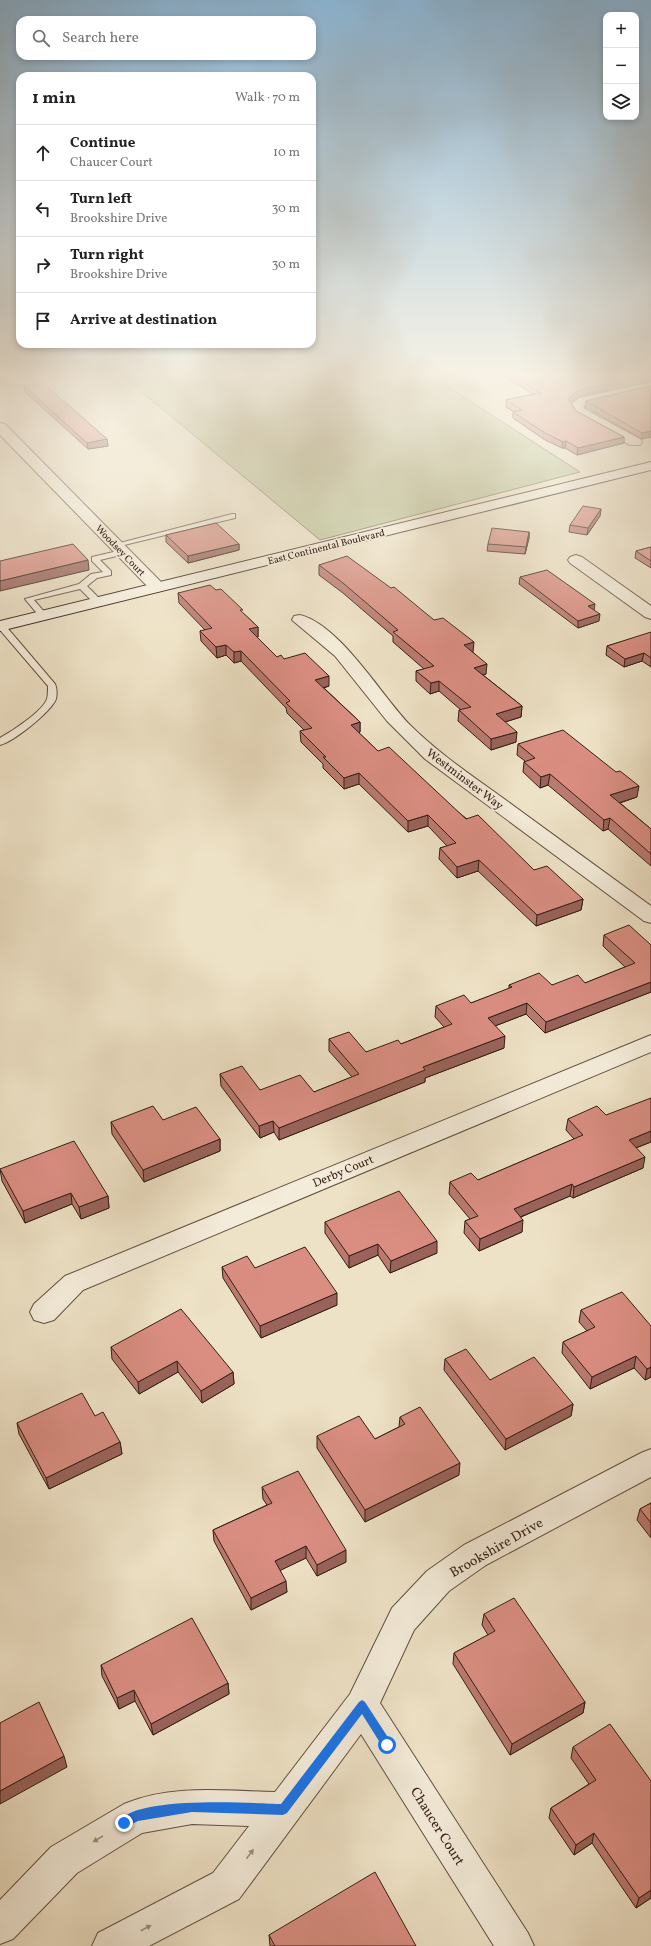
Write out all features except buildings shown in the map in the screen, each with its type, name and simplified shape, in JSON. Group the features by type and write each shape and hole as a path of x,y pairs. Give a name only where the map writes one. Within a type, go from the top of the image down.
{"street":[{"name":"Woodsey Court","path":"37,465 157,588"},
{"name":"East Continental Boulevard","path":"1,626 651,466"},
{"path":"576,560 651,614"},
{"name":"Westminster Way","path":"300,620 319,632 353,664 394,718 416,741 438,760 651,916"},
{"name":"Derby Court","path":"44,1312 74,1283 651,1043"},
{"name":"Brookshire Drive","path":"111,1946 226,1886 362,1705 403,1619 438,1581 475,1555 651,1462"},
{"name":"Chaucer Court","path":"362,1705 515,1946"},
{"path":"0,1926 64,1860 136,1816 192,1807 283,1810"}],"lane":[{"path":"43,615 29,599 82,586 94,576 108,573 94,559 119,548 232,516"},
{"path":"82,586 98,602"},
{"path":"0,742 15,733 50,702 52,692 52,686 1,626"}],"green space":[{"path":"229,465 569,465 580,472 320,540"}],"route":[{"path":"124,1823 136,1816 192,1807 283,1810 362,1705 387,1745"}]}
